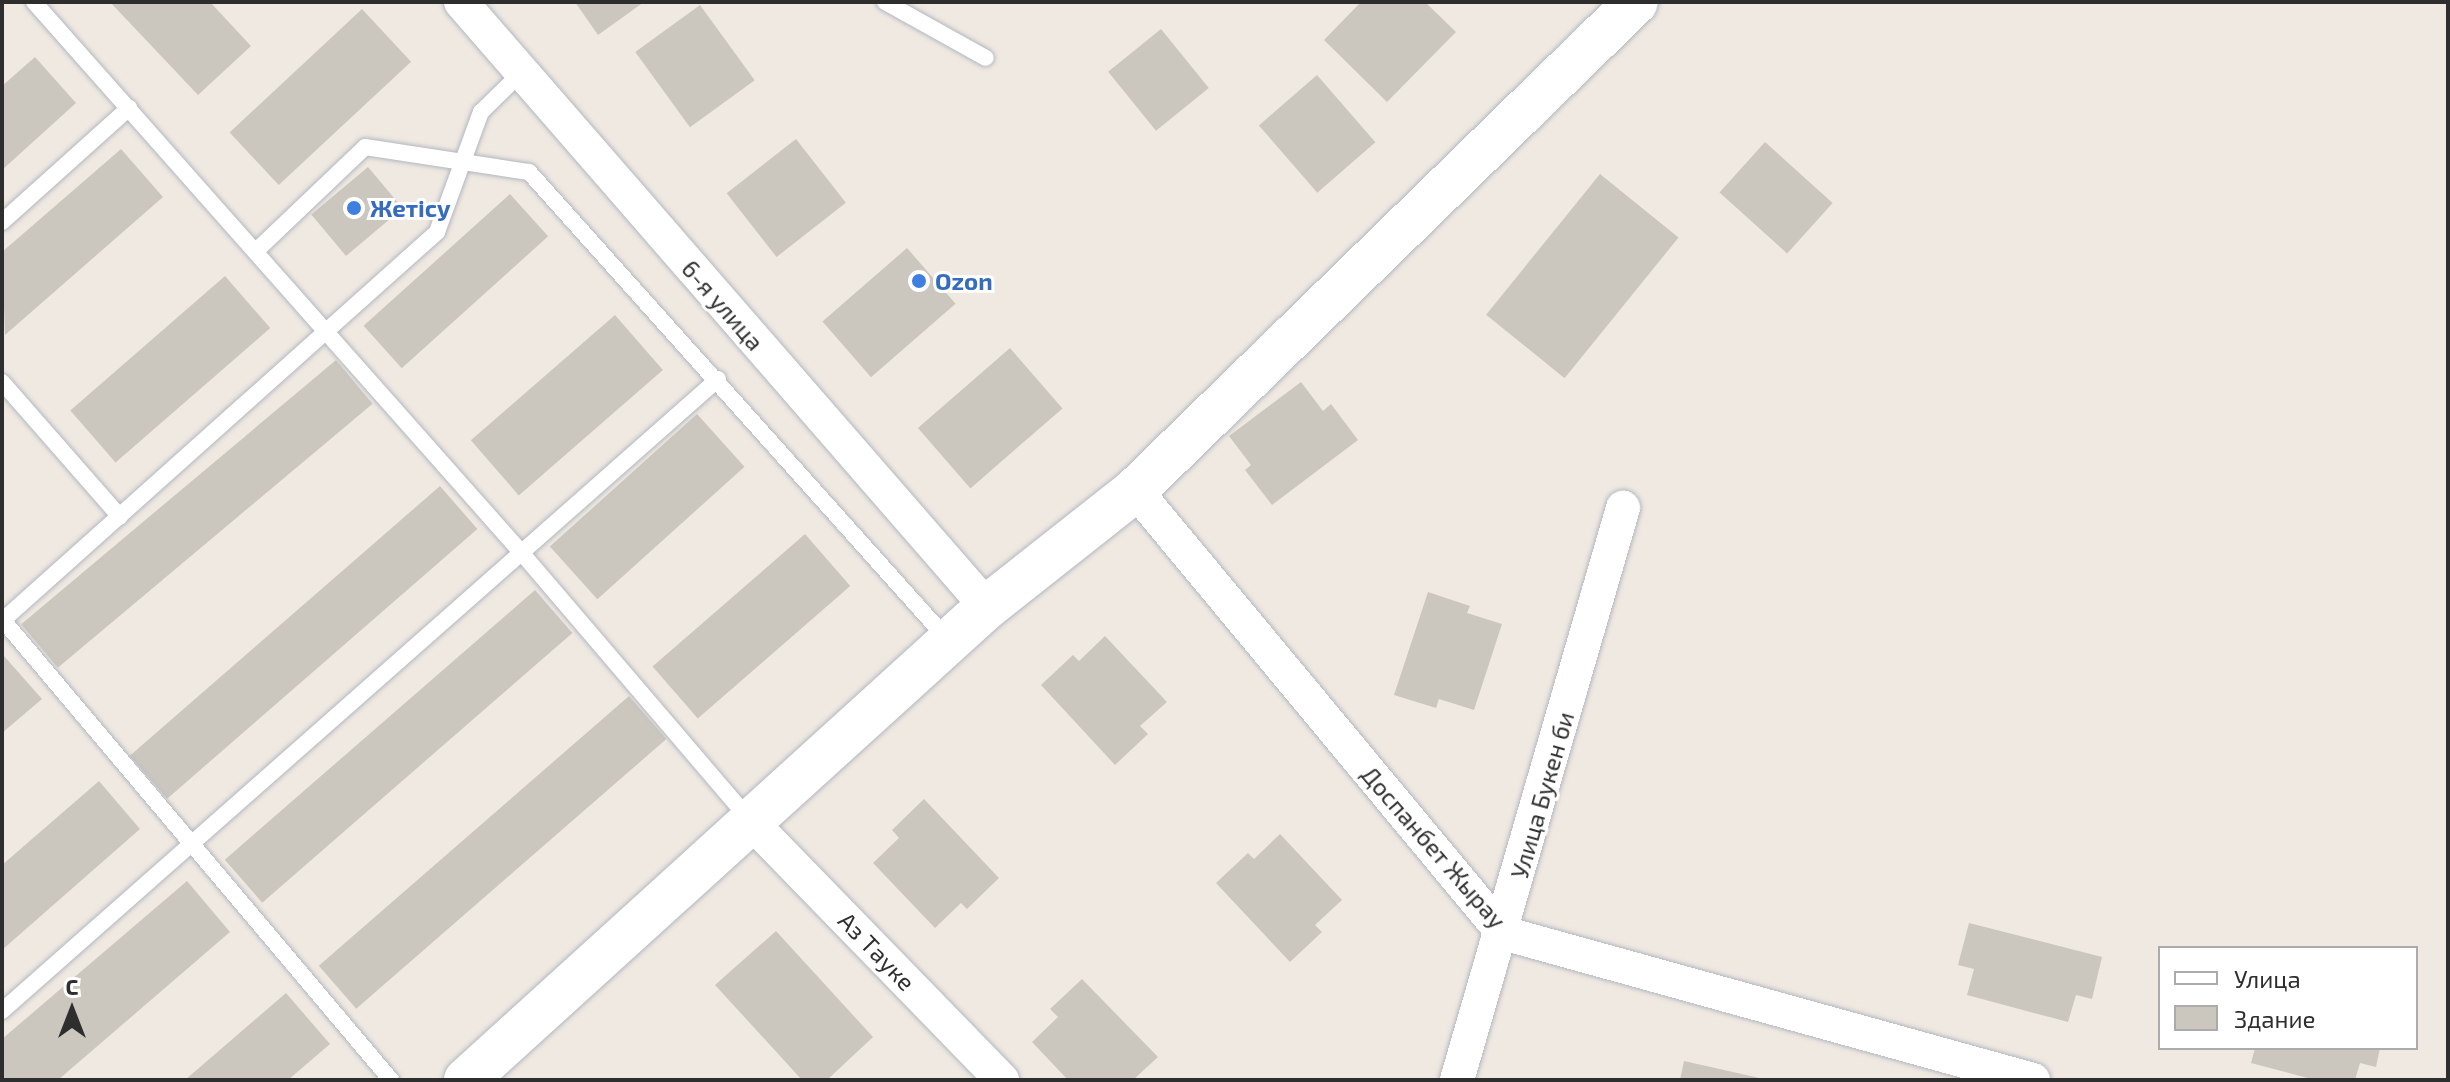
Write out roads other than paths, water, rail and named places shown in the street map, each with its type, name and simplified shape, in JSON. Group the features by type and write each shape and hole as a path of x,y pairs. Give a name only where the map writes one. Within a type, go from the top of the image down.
{"street":[{"name":"6-я улица","path":"461,2 987,607"},
{"path":"466,1080 987,607 1135,490 1636,2"},
{"name":"Доспанбет Жырау","path":"1135,490 1503,933 2033,1080"},
{"name":"Улица Букен би","path":"1457,1080 1503,933 1623,508"},
{"name":"Аз Тауке","path":"752,823 1002,1080"}],"lane":[{"path":"34,2 257,250 752,823"},
{"path":"885,2 986,58"},
{"path":"391,1080 193,839 2,620 437,232 481,112 521,73"},
{"path":"2,222 129,108"},
{"path":"257,250 365,147 529,172 718,379 949,641"},
{"path":"2,1011 193,839 718,379"},
{"path":"2,382 120,517"}],"place":[{"name":"Жетісу","path":"354,208"},
{"name":"Ozon","path":"919,281"}]}
